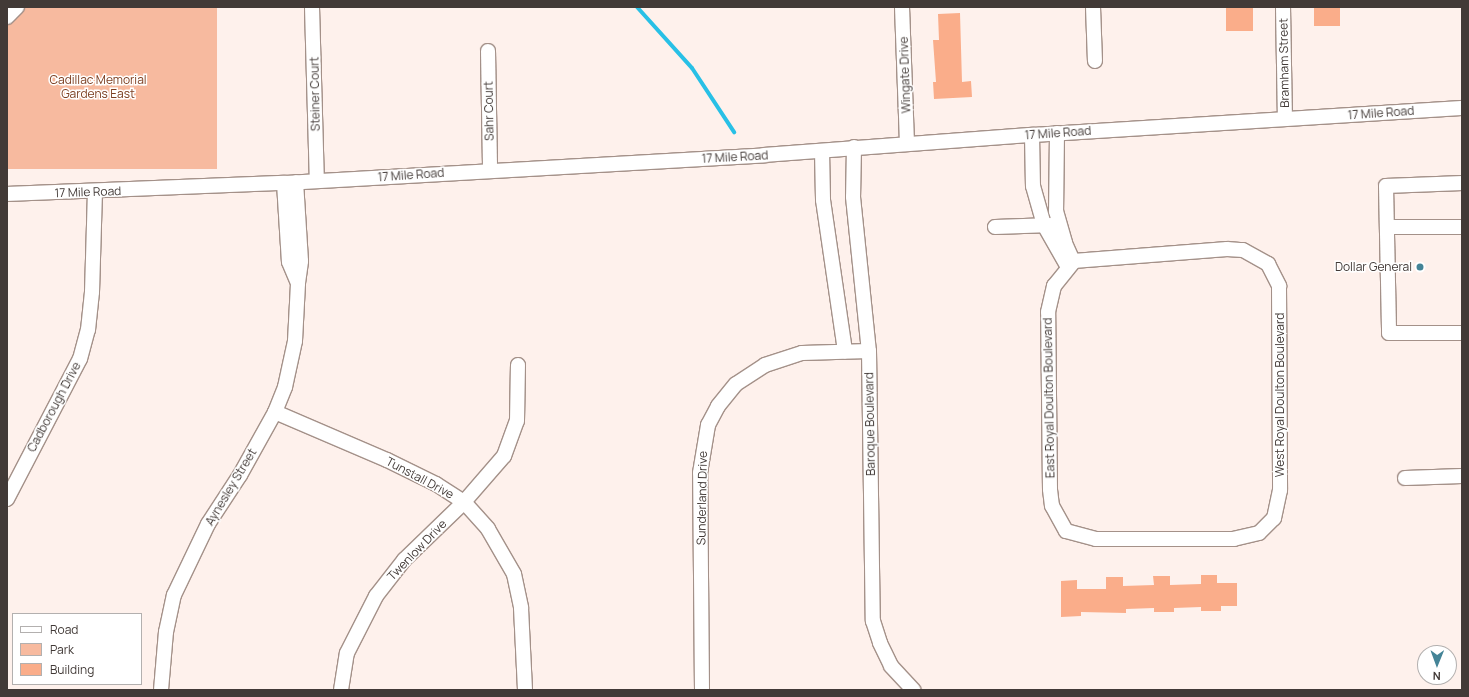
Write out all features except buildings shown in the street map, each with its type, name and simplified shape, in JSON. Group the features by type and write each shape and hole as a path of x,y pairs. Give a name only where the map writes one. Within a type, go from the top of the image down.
{"street":[{"path":"7,17 17,7"},
{"name":"Steiner Court","path":"312,7 317,181"},
{"name":"Wingate Drive","path":"902,7 907,144"},
{"path":"1093,7 1095,61"},
{"name":"Bramham Street","path":"1283,7 1285,119"},
{"name":"Sahr Court","path":"488,51 490,170"},
{"name":"17 Mile Road","path":"7,194 95,192 290,183 822,151 1057,133 1462,108"},
{"path":"1057,133 1055,186 1059,224 1071,264"},
{"path":"1032,135 1033,186 1044,225 1071,264"},
{"name":"Baroque Boulevard","path":"854,148 853,198 869,351 874,621 880,643 891,666 913,690"},
{"path":"822,151 823,200 845,352"},
{"name":"Aynesley Street","path":"161,690 166,632 174,595 208,524 240,475 275,412 285,387 295,341 298,283 301,261 290,183"},
{"path":"1462,183 1386,186 1389,332 1462,333"},
{"name":"Cadborough Drive","path":"8,495 80,359 88,330 92,292 95,192"},
{"path":"995,227 1059,224"},
{"path":"1386,227 1462,227"},
{"name":"West Royal Doulton Boulevard","path":"1071,264 1228,248 1243,250 1268,264 1279,286 1280,490 1277,510 1269,526"},
{"name":"East Royal Doulton Boulevard","path":"1071,264 1054,286 1048,312 1050,494 1052,506 1066,531 1096,539 1234,539 1259,533 1269,526"},
{"name":"Sunderland Drive","path":"702,690 700,473 708,425 731,390 765,365 802,353 869,351"},
{"name":"Twenlow Drive","path":"341,690 347,653 376,596 404,560 464,502 504,456 513,438 518,406 518,365"},
{"name":"Tunstall Drive","path":"275,412 387,460 436,484 464,502 488,529 514,574 521,608 525,690"},
{"path":"1405,478 1462,476"}],"green space":[{"name":"Cadillac Memorial Gardens East","path":"7,7 217,7 217,169 7,169"}],"waterway":[{"path":"637,7 692,68 734,132"}],"place":[{"name":"Dollar General","path":"1420,267"}]}
